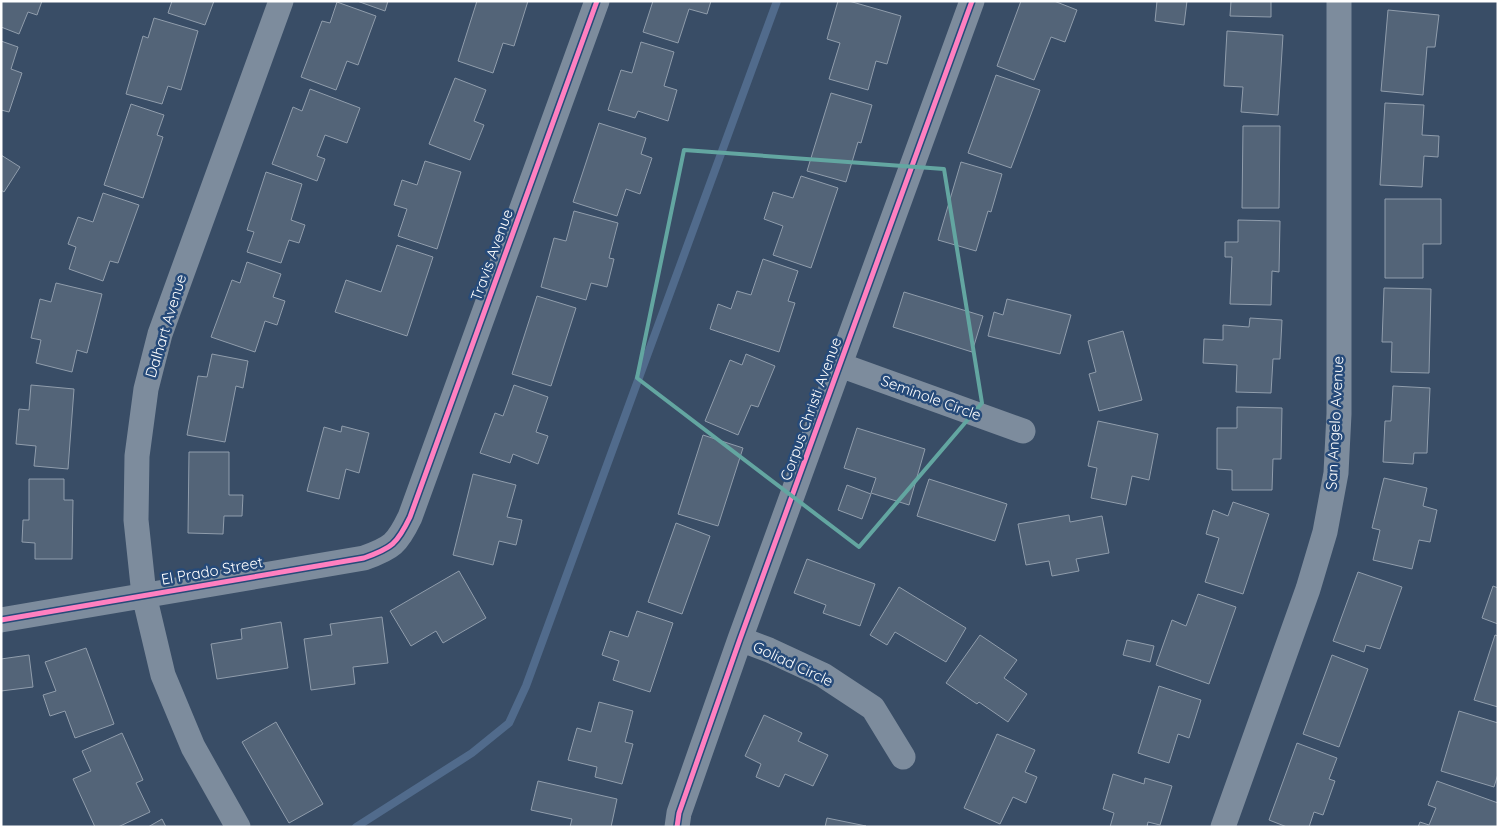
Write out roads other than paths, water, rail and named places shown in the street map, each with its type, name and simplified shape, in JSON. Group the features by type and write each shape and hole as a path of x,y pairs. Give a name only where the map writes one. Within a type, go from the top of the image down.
{"street":[{"name":"Dalhart Avenue","path":"238,827 192,747 163,675 144,596 136,520 137,456 146,389 160,334 281,1"},
{"name":"Travis Avenue","path":"410,517 597,1"},
{"name":"Corpus Christi Avenue","path":"677,827 679,813 740,639 972,1"},
{"name":"San Angelo Avenue","path":"1223,827 1308,589 1325,532 1336,473 1339,414 1339,1"},
{"name":"Seminole Circle","path":"840,365 1022,431"},
{"name":"El Prado Street","path":"1,620 364,558 384,551 400,537 410,517"},
{"name":"Goliad Circle","path":"740,639 823,675 873,708 903,757"}],"waterway":[{"path":"356,827 472,753 509,723 526,686 777,1"}]}
